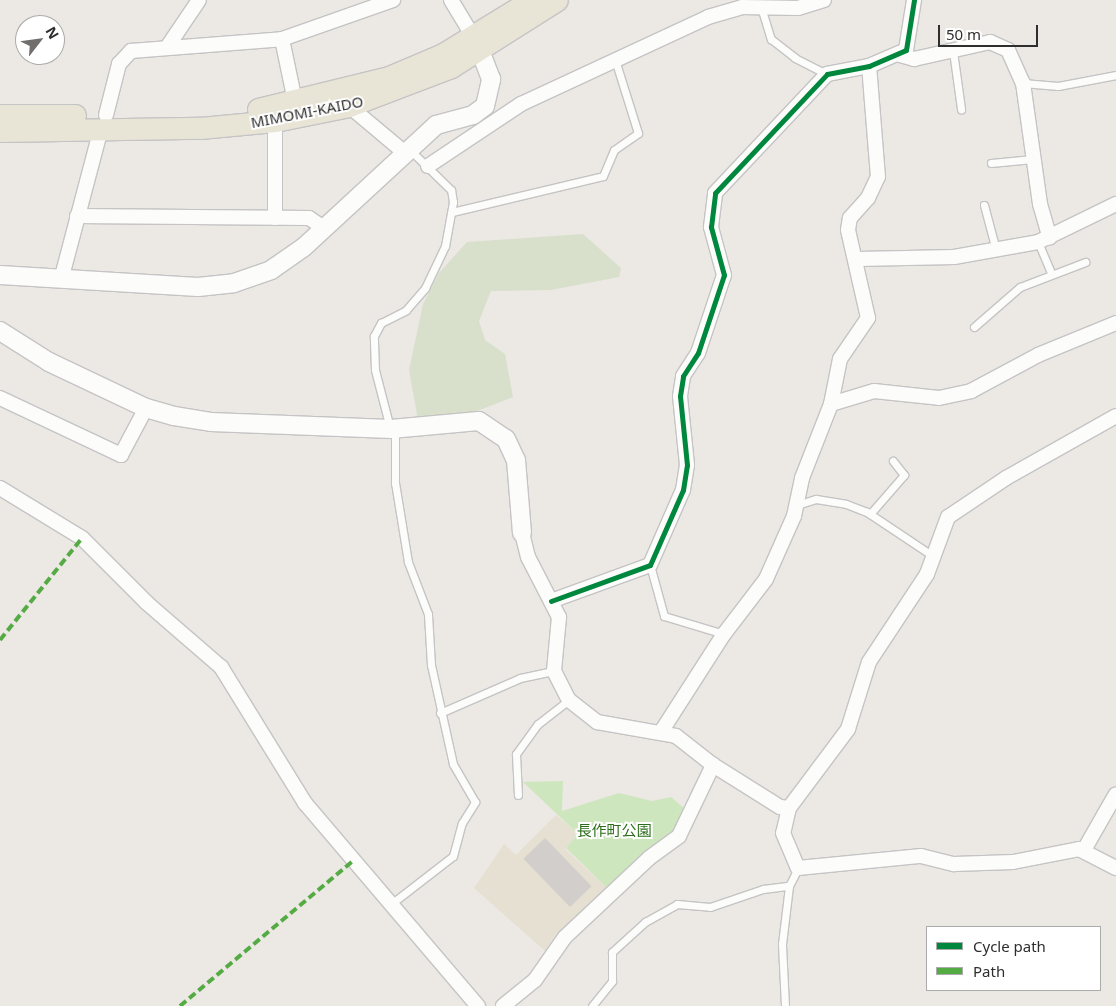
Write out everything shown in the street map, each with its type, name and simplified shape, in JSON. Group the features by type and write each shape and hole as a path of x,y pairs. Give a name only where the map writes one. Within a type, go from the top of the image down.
{"main road":[{"name":"MIMOMI-KAIDO","path":"0,115 104,122 275,121 349,106 388,94 477,43 558,0"},
{"name":"MIMOMI-KAIDO","path":"0,131 199,114 295,101 389,78 477,43 527,1"}],"street":[{"path":"168,46 198,0"},
{"path":"0,275 198,287 234,283 281,265 436,125 476,114 488,102 491,79 477,43 451,0"},
{"path":"428,166 521,104 616,63 708,17 761,6 798,8 824,0"},
{"path":"551,601 650,565 687,478 680,396 683,376 698,354 724,275 711,226 715,193 828,74 869,66 900,55 909,43 914,0"},
{"path":"61,280 118,64 131,51 168,46 282,39 386,2"},
{"path":"282,39 295,101"},
{"path":"900,55 914,60 998,42 1012,56 1023,83 1044,240"},
{"path":"661,732 724,634 766,579 797,505 831,404 840,359 868,318 858,260 848,230 850,218 868,198 878,177 869,66"},
{"path":"349,106 407,151"},
{"path":"275,121 275,218"},
{"path":"858,260 954,257 1044,240 1116,204"},
{"path":"77,216 309,218 324,228"},
{"path":"831,404 874,391 939,398 971,391 1038,355 1116,323"},
{"path":"0,331 49,362 146,408 211,422 393,429 479,420 494,429 506,439 516,460 522,533 528,557 551,601 560,628 554,671 568,700 597,722 676,736 713,765 780,807 789,808"},
{"path":"0,398 122,455 146,408"},
{"path":"1116,416 1006,478 948,518 915,594 876,646 848,729 789,808 783,833 798,868 921,856 968,865 1084,850 1116,868"},
{"path":"0,488 82,538 146,603 215,661 306,803 478,1006"},
{"path":"504,1006 535,980 565,937 649,858 679,836 713,765"},
{"path":"1084,850 1116,794"}],"lane":[{"path":"761,6 772,38 795,58 828,74"},
{"path":"952,51 961,109"},
{"path":"452,212 603,176 614,150 638,133 616,63"},
{"path":"1023,83 1058,86 1116,75"},
{"path":"391,904 452,856 462,823 475,802 453,764 440,713 428,614 408,562 395,482 393,429 375,370 374,336 381,323 406,310 425,288 445,246 452,212 451,190 428,166 407,151"},
{"path":"991,163 1033,159"},
{"path":"984,206 996,250"},
{"path":"1044,240 1051,273"},
{"path":"974,327 1020,287 1051,273 1085,262"},
{"path":"870,514 904,475 893,461"},
{"path":"797,505 834,501 870,514 933,556"},
{"path":"650,565 664,616 724,634"},
{"path":"440,713 520,678 554,671"},
{"path":"518,795 516,754 538,724 568,700"},
{"path":"785,1006 782,944 789,886 798,868"},
{"path":"592,1006 612,981 612,952 645,922 677,904 710,907 763,889 789,886"}],"shaded area":[{"path":"556,815 578,834 565,849 608,889 556,934 545,951 474,888 504,844 516,855"}],"green space":[{"path":"583,234 621,268 619,277 551,290 491,291 479,321 485,340 505,354 513,397 472,413 418,420 409,370 423,304 439,273 467,242"},
{"name":"長作町公園","path":"563,781 562,811 619,793 652,801 671,797 685,809 674,834 642,854 608,889 566,848 578,834 523,782"}],"building":[{"path":"545,838 592,886 570,907 523,859"}],"marked path":[{"path":"0,640 82,538"},
{"path":"180,1006 353,861"}],"cycle path":[{"path":"551,601 650,565 683,490 687,465 680,396 683,376 698,353 724,275 711,227 715,193 827,74 869,66 906,50 914,0"}]}
